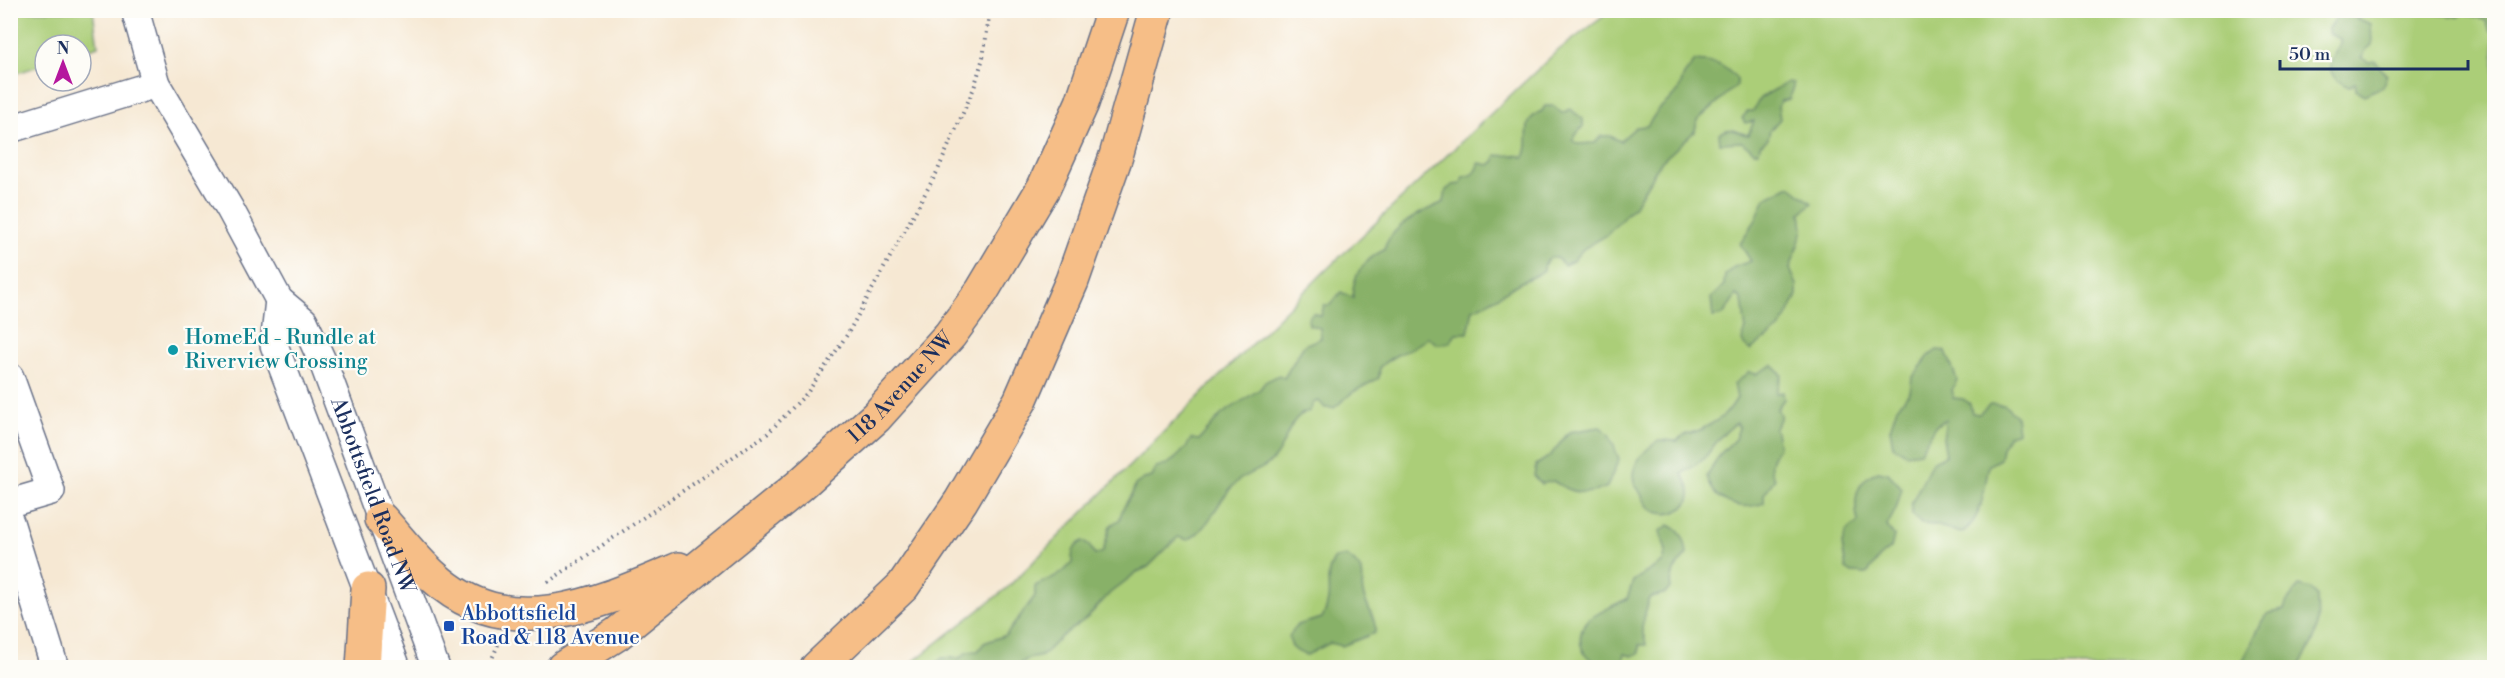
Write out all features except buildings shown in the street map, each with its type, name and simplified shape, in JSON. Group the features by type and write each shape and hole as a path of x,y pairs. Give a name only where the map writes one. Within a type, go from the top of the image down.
{"main road":[{"name":"118 Avenue NW","path":"563,668 617,634 799,486 876,417 950,334 982,291 1044,187 1082,104 1113,10"},
{"path":"818,668 903,586 961,501 1020,401 1072,281 1113,167 1157,10"},
{"path":"381,519 434,577 460,596 483,606 512,613 543,614 584,605 635,588 714,554"},
{"path":"363,668 368,588"}],"street":[{"name":"Abbottsfield Road NW","path":"135,10 156,84 230,209 279,300 304,321 324,365 436,668"},
{"path":"10,129 156,84"},
{"name":"Abbottsfield Road NW","path":"279,300 274,345 397,668"},
{"path":"10,377 51,491 10,503"},
{"path":"10,522 56,668"}],"path":[{"path":"540,588 767,434 807,393 848,335 938,172 974,88 982,58 990,10"},
{"path":"488,668 506,628"}],"green space":[{"path":"10,11 93,11 98,46 93,48 93,33 33,33 33,68 11,75"},
{"path":"1611,11 2494,11 2494,667 905,668 1007,588 1326,270 1556,52"},
{"path":"2347,11 2356,18 2371,24 2372,45 2362,58 2369,62 2375,61 2387,75 2382,87 2364,95 2356,90 2355,83 2349,87 2332,74 2331,63 2340,39 2328,33 2328,28 2341,13"},
{"path":"2412,11 2494,11 2494,32 2490,31 2486,21 2465,13 2459,17"},
{"path":"1695,61 1722,66 1737,79 1737,85 1697,121 1695,131 1660,163 1635,205 1607,235 1583,249 1573,261 1564,265 1557,258 1549,258 1544,270 1473,309 1468,333 1456,333 1450,343 1437,344 1428,337 1386,362 1380,367 1379,378 1353,392 1334,408 1325,408 1319,401 1313,403 1310,411 1303,413 1293,423 1272,461 1238,481 1225,495 1203,528 1188,540 1178,537 1148,567 1137,572 1110,593 1087,618 1062,636 1042,656 1028,659 1014,667 932,667 942,658 960,658 967,652 978,651 984,643 1006,635 1035,596 1035,586 1062,573 1072,563 1072,556 1077,545 1083,541 1089,545 1095,555 1103,552 1110,526 1120,519 1122,510 1135,485 1152,477 1156,468 1176,457 1191,439 1199,440 1221,415 1260,389 1265,382 1279,375 1284,378 1304,345 1321,338 1320,328 1309,325 1308,318 1313,313 1321,316 1324,305 1330,305 1341,292 1353,298 1354,282 1365,263 1384,250 1387,241 1408,220 1444,202 1446,190 1453,185 1461,184 1463,177 1472,175 1479,163 1489,165 1494,162 1496,155 1524,157 1530,120 1545,106 1554,106 1562,113 1570,109 1583,119 1583,126 1572,140 1577,144 1595,143 1601,136 1610,136 1620,141 1636,127 1647,126 1658,110 1678,92 1684,75"},
{"path":"1788,82 1793,83 1793,90 1789,99 1781,101 1778,106 1780,119 1770,130 1768,139 1760,145 1759,151 1754,151 1742,142 1720,143 1719,134 1727,130 1748,135 1754,121 1745,123 1742,118 1748,111 1753,111 1760,98"},
{"path":"1790,186 1812,203 1801,213 1803,230 1790,269 1797,285 1797,295 1779,329 1750,350 1742,340 1746,329 1741,298 1736,295 1723,315 1713,317 1711,298 1724,285 1725,275 1734,267 1751,261 1740,244 1755,221 1765,198"},
{"path":"1937,350 1946,351 1957,380 1952,390 1954,398 1963,399 1970,404 1972,413 1979,414 1990,404 2004,405 2016,416 2018,432 2009,435 2002,448 2000,459 1989,465 1978,512 1974,521 1961,533 1935,525 1921,524 1912,514 1911,504 1932,462 1946,455 1943,438 1946,419 1935,426 1920,452 1906,454 1893,446 1890,429 1897,407 1910,392 1912,378 1929,356"},
{"path":"1773,365 1782,375 1776,393 1783,392 1784,399 1777,409 1780,418 1775,428 1779,447 1771,466 1775,479 1764,494 1764,503 1746,506 1729,503 1721,498 1710,485 1707,476 1721,453 1735,439 1739,428 1736,423 1721,436 1704,459 1682,474 1690,491 1688,503 1679,510 1668,513 1651,509 1635,485 1633,475 1636,463 1644,452 1659,440 1677,441 1684,435 1698,431 1718,420 1737,398 1734,384 1749,372 1756,374"},
{"path":"1600,427 1609,434 1619,459 1607,487 1592,492 1579,492 1553,481 1541,484 1534,476 1536,465 1550,456 1569,432"},
{"path":"1878,471 1888,473 1902,488 1896,509 1887,526 1894,536 1891,548 1880,557 1867,574 1852,573 1846,569 1842,544 1846,532 1858,522 1856,499 1860,486 1870,475"},
{"path":"1669,525 1682,537 1687,554 1674,570 1670,588 1666,593 1649,598 1642,629 1646,645 1639,645 1639,653 1632,656 1625,654 1623,662 1594,661 1588,657 1581,646 1581,632 1584,626 1589,619 1627,599 1633,581 1663,562 1666,551 1660,531"},
{"path":"1347,556 1360,568 1364,598 1373,617 1375,633 1342,646 1330,643 1307,655 1300,653 1293,647 1289,637 1297,625 1322,618 1328,601 1330,567 1334,559"},
{"path":"2299,586 2311,589 2317,596 2318,618 2316,634 2310,649 2298,667 2240,667 2262,621 2269,613 2284,610 2286,603"}],"place":[{"name":"HomeEd - Rundle at Riverview Crossing","path":"173,350"},
{"name":"Abbottsfield Road & 118 Avenue","path":"449,626"}]}
